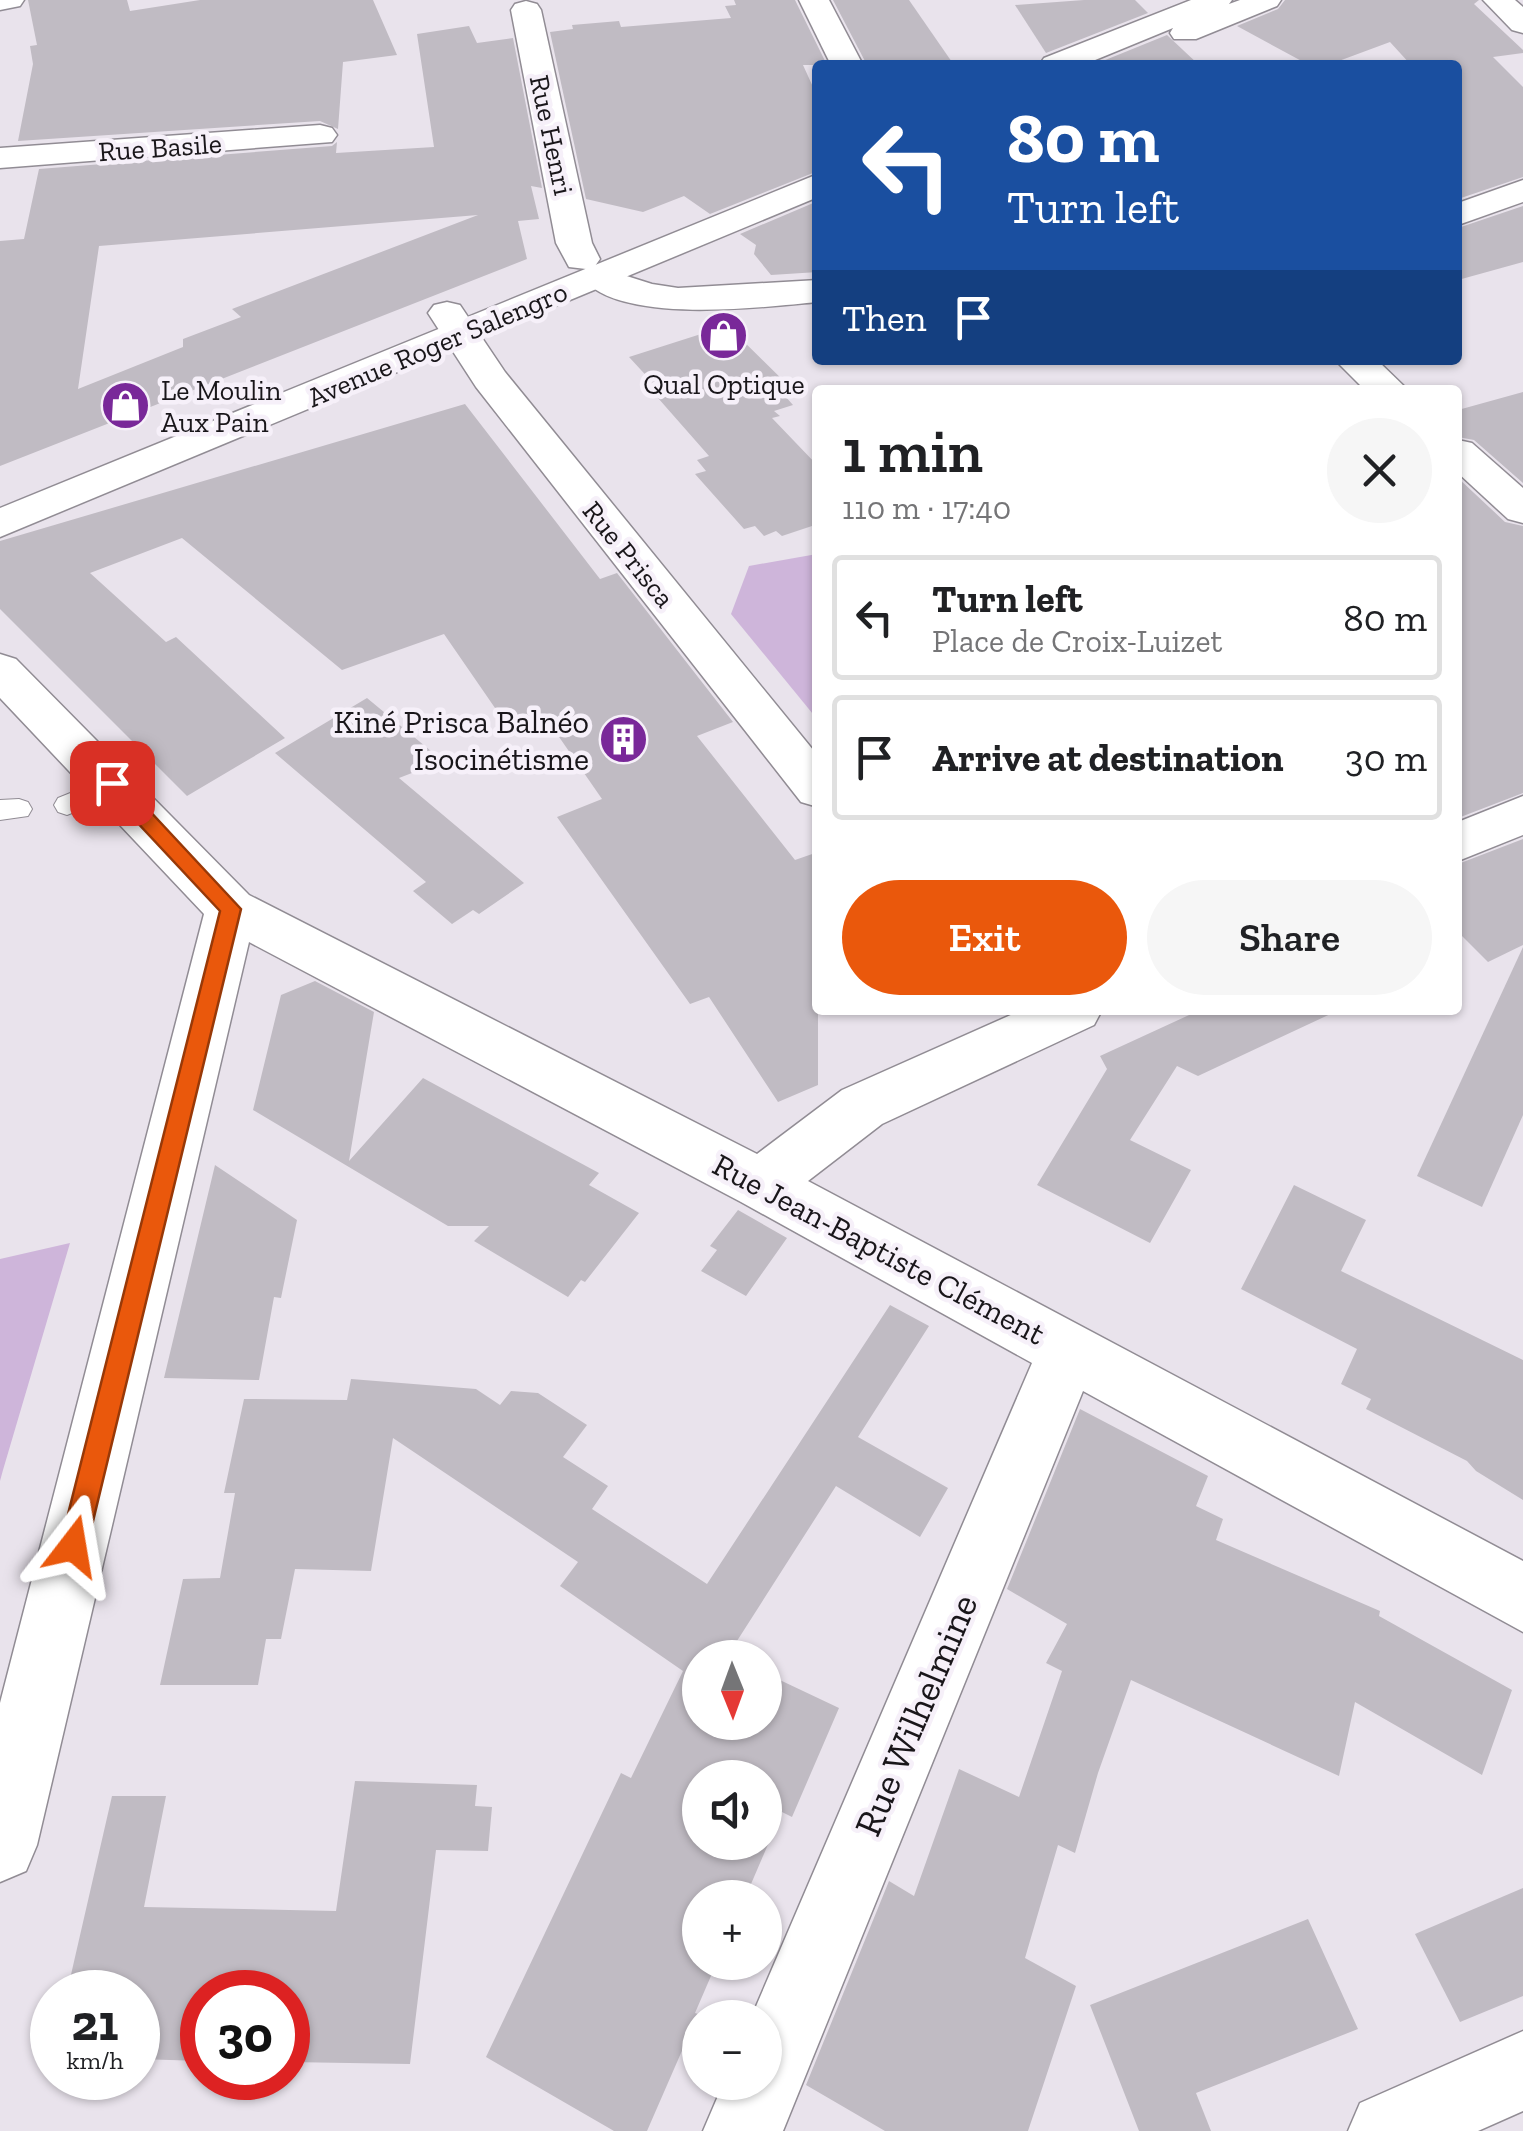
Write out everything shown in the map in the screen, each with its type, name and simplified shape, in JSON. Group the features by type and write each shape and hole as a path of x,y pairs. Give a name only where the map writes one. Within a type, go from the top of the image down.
{"street":[{"path":"0,1 9,0"},
{"path":"814,0 844,60"},
{"path":"1067,60 1217,0"},
{"path":"1120,60 1266,0"},
{"path":"1498,0 1523,24"},
{"name":"Rue Henri","path":"526,10 574,243 590,267"},
{"name":"Rue Basile","path":"0,158 320,135"},
{"name":"Avenue Roger Salengro","path":"0,524 812,168"},
{"name":"Avenue Roger Salengro","path":"590,267 812,186"},
{"path":"1462,213 1523,190"},
{"path":"590,267 627,290 670,297 812,292"},
{"name":"Avenue Roger Salengro","path":"0,492 454,323"},
{"name":"Rue Prisca","path":"454,323 490,380 812,782"},
{"path":"1360,365 1382,385"},
{"path":"1462,456 1523,510"},
{"name":"Rue Jean-Baptiste Clément","path":"0,670 231,909 761,1184 1523,1598"},
{"path":"1462,841 1523,814"},
{"path":"0,1845 231,909"},
{"path":"761,1184 862,1107 1003,1023 1047,1015"},
{"name":"Rue Wilhelmine","path":"782,2038 1068,1352"},
{"path":"1388,2131 1523,2070"},
{"name":"Rue Wilhelmine","path":"744,2131 756,2100"}],"lane":[{"path":"67,805 115,785"}],"shaded area":[{"path":"812,555 812,713 731,614 749,566"},
{"path":"70,1243 3,1470 0,1481 0,1259"}],"building":[{"path":"28,0 127,0 130,11 200,0 373,0 397,55 343,62 338,129 320,121 18,141 33,64 30,46 37,45"},
{"path":"734,0 795,0 825,60 803,65 812,85 812,173 710,214 684,196 643,212 586,199 550,32 573,29 572,25 619,21 621,27 731,18 725,6 736,5"},
{"path":"833,0 909,0 951,60 864,60"},
{"path":"1135,0 1148,13 1046,53 1015,5"},
{"path":"1285,0 1479,0 1474,4 1523,50 1493,57 1523,87 1523,177 1462,198 1462,60 1406,60 1390,42 1341,60 1300,60 1237,26 1278,9"},
{"path":"469,26 477,43 513,38 542,188 531,186 539,219 518,221 527,259 0,466 0,241 24,239 39,169 332,146 337,142 336,153 434,147 417,34","holes":["478,215 232,309 241,317 183,339 183,347 78,389 99,246"]},
{"path":"1167,35 1194,60 1105,60"},
{"path":"812,204 812,272 771,275 754,254 756,245 740,234"},
{"path":"1523,206 1523,262 1462,279 1462,227"},
{"path":"732,330 795,392 785,396 793,405 774,411 780,416 772,418 812,460 812,526 782,536 776,531 764,536 755,526 744,529 695,474 706,471 697,460 709,456 658,398 665,396 629,357 701,334 705,338"},
{"path":"1523,392 1523,483 1474,440 1462,438 1462,409"},
{"path":"465,404 600,579 617,573 733,722 697,736 795,860 812,854 812,1015 818,1015 818,1085 778,1102 709,997 690,1004 557,817 602,799 548,721 513,734 444,634 342,670 182,538 90,573 166,642 176,637 285,738 187,796 0,609 0,541"},
{"path":"1462,482 1505,522 1523,526 1523,793 1462,816"},
{"path":"367,698 443,761 399,778 524,883 479,914 473,910 452,924 413,891 426,882 275,753"},
{"path":"1523,839 1523,945 1488,962 1462,936 1462,862"},
{"path":"1523,947 1523,1115 1482,1207 1417,1176"},
{"path":"315,981 374,1012 349,1161 423,1078 599,1173 589,1185 639,1213 585,1282 581,1280 568,1297 474,1241 489,1226 448,1226 253,1110 281,995"},
{"path":"1189,1015 1328,1015 1198,1076 1177,1066 1130,1140 1191,1170 1150,1243 1037,1185 1107,1069 1100,1056"},
{"path":"215,1165 297,1220 281,1298 274,1297 259,1380 164,1378"},
{"path":"1294,1185 1366,1220 1341,1271 1523,1360 1523,1500 1476,1471 1467,1461 1366,1409 1371,1399 1341,1384 1357,1349 1241,1289"},
{"path":"738,1210 787,1238 746,1296 701,1271 717,1250 710,1246"},
{"path":"890,1305 929,1326 858,1437 948,1488 920,1537 836,1486 738,1640 682,1640 682,1670 560,1586 578,1562 393,1438 371,1571 295,1569 281,1639 266,1639 258,1685 160,1685 183,1579 220,1578 235,1493 224,1493 244,1399 347,1400 351,1379 476,1389 500,1405 511,1391 538,1393 587,1425 563,1457 608,1486 592,1509 707,1584"},
{"path":"1080,1409 1208,1476 1196,1506 1223,1519 1216,1540 1380,1611 1379,1616 1512,1690 1482,1775 1355,1702 1339,1776 1131,1680 1075,1853 1058,1845 1025,1958 1076,1986 1028,2131 885,2131 806,2085 889,1881 914,1896 959,1769 1019,1797 1062,1671 1046,1663 1067,1624 1007,1589"},
{"path":"682,1673 682,1740 782,1740 782,1681 839,1708 792,1817 782,1812 782,1760 682,1760 682,1860 761,1860 753,1880 682,1880 682,1980 709,1980 701,2000 682,2000 682,2051 647,2131 614,2131 486,2057 621,1773 631,1778"},
{"path":"355,1781 477,1785 475,1806 492,1807 488,1851 436,1850 410,2064 310,2062 310,1970 180,1970 180,2060 160,2060 160,1970 72,1970 112,1796 166,1796 144,1907 336,1911"},
{"path":"1523,1888 1523,1996 1460,2022 1415,1934"},
{"path":"1308,1919 1358,2029 1196,2093 1211,2131 1139,2131 1090,2005"}],"place":[{"name":"Qual Optique","path":"724,336"},
{"name":"Le Moulin Aux Pain","path":"126,406"},
{"name":"Kiné Prisca Balnéo Isocinétisme","path":"624,740"}],"route":[{"path":"73,1546 231,909 112,783"}]}
